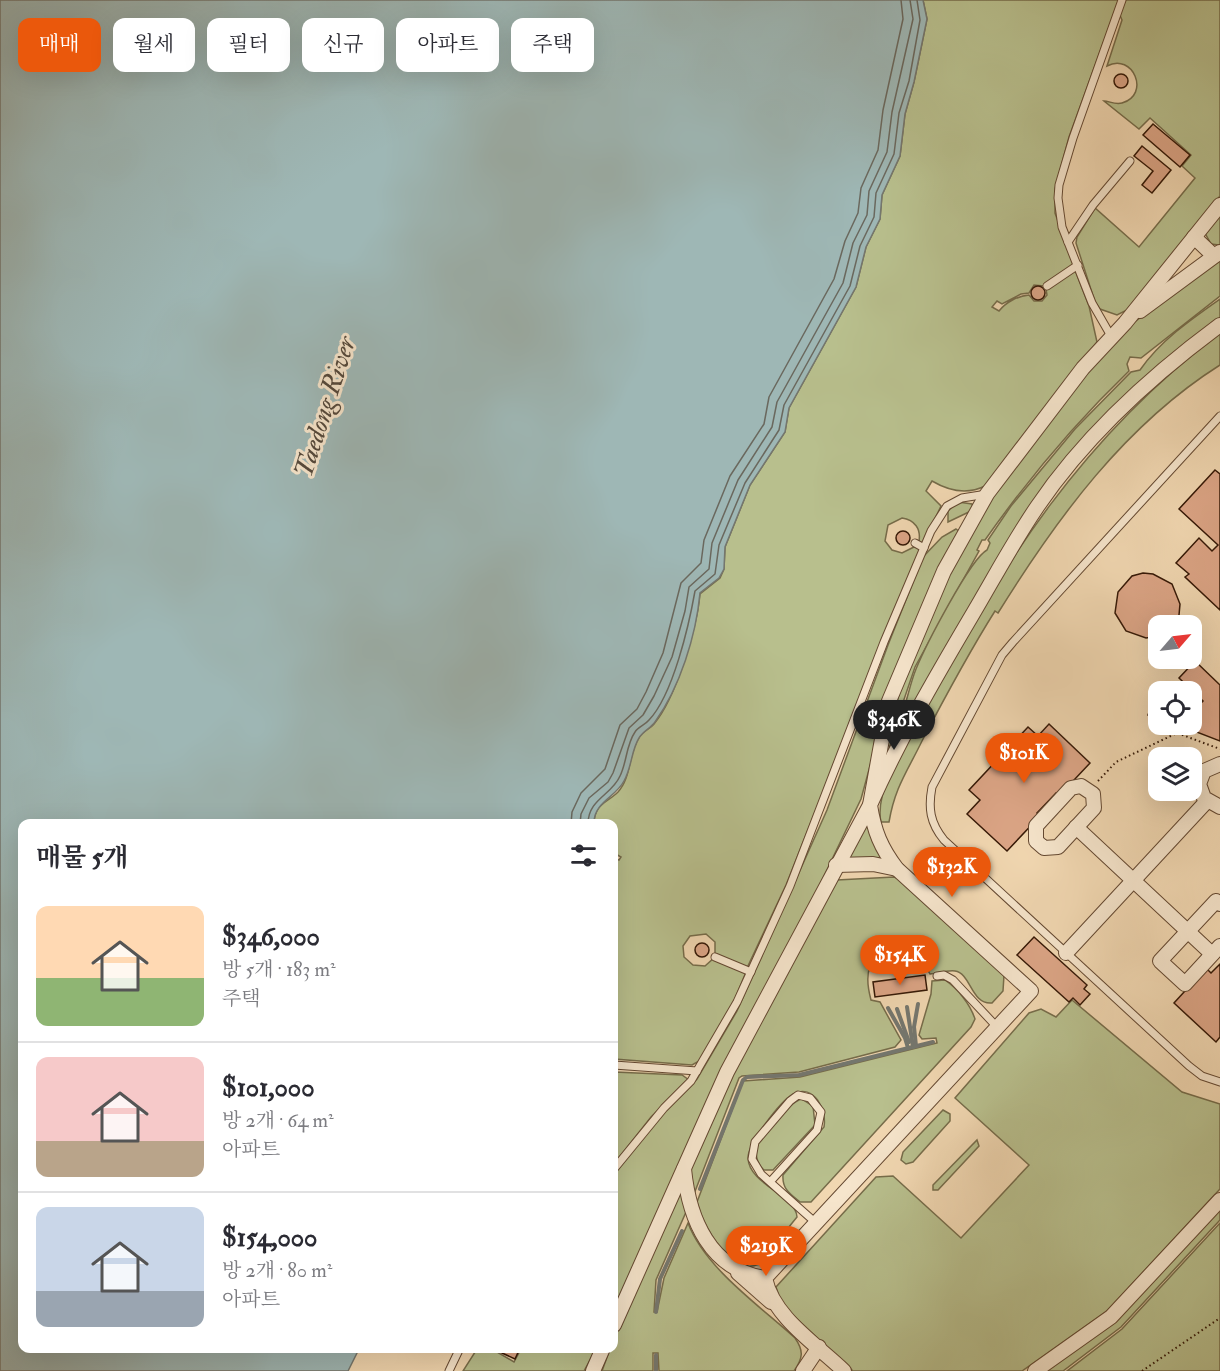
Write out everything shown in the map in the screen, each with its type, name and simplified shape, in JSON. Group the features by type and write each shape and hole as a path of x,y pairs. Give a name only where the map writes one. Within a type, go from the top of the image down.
{"street":[{"path":"765,1278 1031,991 897,869 881,848 874,833 870,805 884,717 897,678 944,571 987,494 1083,368 1125,323 1220,205"},
{"path":"1125,323 1217,254 1194,237"},
{"path":"618,1316 727,1072 956,642 1037,508 1064,471 1126,403 1182,352 1220,325"},
{"path":"1220,764 1210,766 1201,777 1200,791 1206,801 1220,807"},
{"path":"1081,786 1090,790 1095,799 1094,808 1076,828 1053,849 1039,845 1035,836 1036,826 1071,788 1081,786"},
{"path":"1066,953 1206,801"},
{"path":"1076,828 1188,932 1216,950 1185,984 1160,961 1188,932 1216,901 1220,904"},
{"path":"836,865 873,864 897,869"},
{"path":"684,1168 690,1206 700,1230 710,1245 844,1371"},
{"path":"1035,1371 1112,1317 1220,1200"},
{"path":"735,1270 765,1278"},
{"path":"765,1278 768,1295 777,1308"},
{"path":"802,1371 819,1347"},
{"path":"593,1371 601,1353"}],"lane":[{"path":"1112,336 1092,303 1062,228 1059,185 1122,0"},
{"path":"1068,242 1094,205 1130,161"},
{"path":"1047,286 1078,265"},
{"path":"1220,416 1002,655 932,787 929,803 931,817 944,840 1189,1066 1202,1076 1220,1082"},
{"path":"618,1164 697,1071 752,972 790,886 884,642 924,548 947,506 962,498 987,494"},
{"path":"915,543 924,548"},
{"path":"715,957 752,972"},
{"path":"937,976 944,975 953,980 997,1027"},
{"path":"618,1065 697,1071"},
{"path":"770,1182 820,1125 821,1112 810,1098 798,1095 789,1101 755,1142 752,1159 755,1167 770,1182 816,1223"},
{"path":"449,1371 458,1353"}],"path":[{"path":"1090,790 1116,762 1178,733 1220,749"},
{"path":"1142,1371 1220,1318"}],"green space":[{"path":"923,0 1119,0 1069,137 1055,189 1055,213 1074,265 1044,286 1034,285 1029,293 1021,294 1002,304 997,301 992,307 999,311 1012,300 1029,295 1034,301 1042,301 1047,295 1046,289 1075,270 1089,306 1097,342 985,486 958,491 932,481 926,491 941,506 923,544 919,541 918,529 914,523 902,518 888,525 885,541 892,550 902,553 916,546 920,549 786,885 747,968 715,955 715,942 706,934 690,936 683,946 684,957 693,965 705,966 714,958 746,972 734,1001 701,1060 692,1065 618,1059 618,860 621,857 618,855 618,819 595,819 596,812 622,786 636,742 641,734 654,724 670,697 690,643 700,594 720,578 724,569 725,547 750,485 785,432 789,408 856,287 866,247 880,219 882,195 900,156 905,114 927,19"},
{"path":"1126,0 1220,0 1220,196 1127,310 1117,315 1100,309 1095,302 1076,243 1077,237 1095,208 1139,247 1195,178 1182,166 1191,155 1150,118 1139,129 1104,101 1122,103 1131,99 1136,92 1137,84 1131,69 1116,63 1107,66 1122,20 1119,13"},
{"path":"1220,211 1220,245 1211,244 1205,233"},
{"path":"1220,257 1220,296 1141,358 1130,357 1127,364 1129,371 1053,452 985,540 982,540 977,550 979,551 915,667 895,726 888,736 902,683 948,574 997,486 1090,370 1128,327"},
{"path":"1220,299 1220,320 1069,463 891,749 885,738 889,738 899,722 916,669 928,642 959,586 979,557 987,550 990,543 988,540 1011,506 1075,429 1131,372 1140,370 1166,340"},
{"path":"1220,333 1220,365 1186,389 1124,445 1069,509 998,613 995,611 975,643 907,771 898,789 889,822 881,822 882,795 893,766 952,658 1015,555 1049,506 1126,416 1171,373"},
{"path":"958,502 972,504 973,510 948,522 948,511"},
{"path":"956,529 960,532 944,557 897,667 861,799 618,1305 618,1169 665,1111 697,1079 737,1011 827,810 923,557 942,537"},
{"path":"867,824 881,858 851,858 848,856"},
{"path":"894,877 902,880 1004,975 1003,991 992,1003 985,1002 975,994 960,973 952,971 930,974 920,956 884,955 871,965 868,985 871,1000 880,1002 901,1040 895,1047 799,1072 739,1078 694,1194 656,1280 654,1312 657,1312 664,1278 688,1223 696,1240 720,1271 795,1338 800,1347 801,1358 794,1371 659,1371 658,1353 653,1353 653,1371 602,1371 609,1353 618,1353 618,1328 733,1071 837,880"},
{"path":"945,980 967,1002 975,1019 971,1027 811,1202 800,1202 790,1194 785,1188 783,1175 824,1127 821,1106 813,1095 800,1092 787,1098 773,1114 749,1151 750,1167 756,1176 789,1202 795,1209 797,1217 759,1264 749,1266 738,1263 728,1256 711,1235 697,1202 743,1081 800,1077 937,1043 936,1038 922,1039 919,1035 931,994 932,981"},
{"path":"1072,1000 1182,1092 1220,1104 1220,1189 1108,1310 1022,1371 853,1371 781,1304 776,1287 876,1177 893,1176 961,1238 1029,1165 955,1098 1029,1013 1041,1009 1056,1017"},
{"path":"618,1072 682,1075 689,1080 651,1117 618,1159"},
{"path":"802,1099 813,1106 815,1125 773,1170 764,1170 757,1158 758,1144 778,1118 791,1105"},
{"path":"943,1110 950,1114 950,1121 913,1162 906,1164 901,1160 903,1152"},
{"path":"977,1140 979,1146 938,1190 933,1190 933,1185"},
{"path":"1220,1206 1220,1220 1121,1327 1063,1371 1043,1371 1088,1340"},
{"path":"1220,1223 1220,1371 1067,1371 1122,1329"},
{"path":"474,1353 499,1353 514,1362 519,1353 594,1353 584,1371 463,1371"}],"water":[{"name":"Taedong River","path":"0,0 923,0 927,19 905,114 900,156 882,195 880,219 866,247 856,287 789,408 785,432 750,485 725,547 724,569 719,578 700,593 691,643 672,693 655,722 639,738 624,781 601,805 595,819 18,819 18,1353 357,1353 348,1371 0,1371"}],"building":[{"path":"1118,74 1124,74 1128,81 1124,88 1118,88 1114,84 1114,78"},
{"path":"1153,124 1190,155 1180,167 1143,135"},
{"path":"1142,146 1171,170 1152,193 1142,185 1153,171 1134,156"},
{"path":"1035,286 1041,286 1045,293 1041,300 1035,300 1031,296 1031,290"},
{"path":"1215,470 1220,474 1220,610 1185,577 1189,574 1176,563 1199,538 1212,551 1218,545 1179,509"},
{"path":"900,531 906,531 910,538 906,545 900,545 896,541 896,535"},
{"path":"1143,573 1153,574 1172,584 1180,604 1179,615 1148,615 1148,638 1126,631 1115,613 1118,592 1132,576"},
{"path":"1202,668 1220,685 1220,741 1202,734 1202,681 1182,681 1179,678 1187,669"},
{"path":"1049,724 1090,763 1059,796 1056,793 1037,813 1040,816 1007,851 967,814 980,800 969,790 1028,727 1038,736"},
{"path":"1034,937 1087,985 1084,989 1090,994 1080,1005 1073,998 1069,1002 1017,955"},
{"path":"699,943 705,943 709,950 705,957 699,957 695,953 695,947"},
{"path":"1220,964 1220,1037 1216,1042 1174,1003 1206,968 1211,973"},
{"path":"925,975 927,990 875,997 873,982"},
{"path":"502,1353 518,1353 515,1359"}],"waterway":[{"path":"916,1046 914,1027 918,1004"},
{"path":"907,1007 913,1047"},
{"path":"888,1008 908,1048"},
{"path":"897,1009 909,1042"},
{"path":"700,1189 743,1080 747,1077 799,1075 933,1042"},
{"path":"656,1312 660,1279 682,1231"},
{"path":"656,1355 656,1371"}]}
